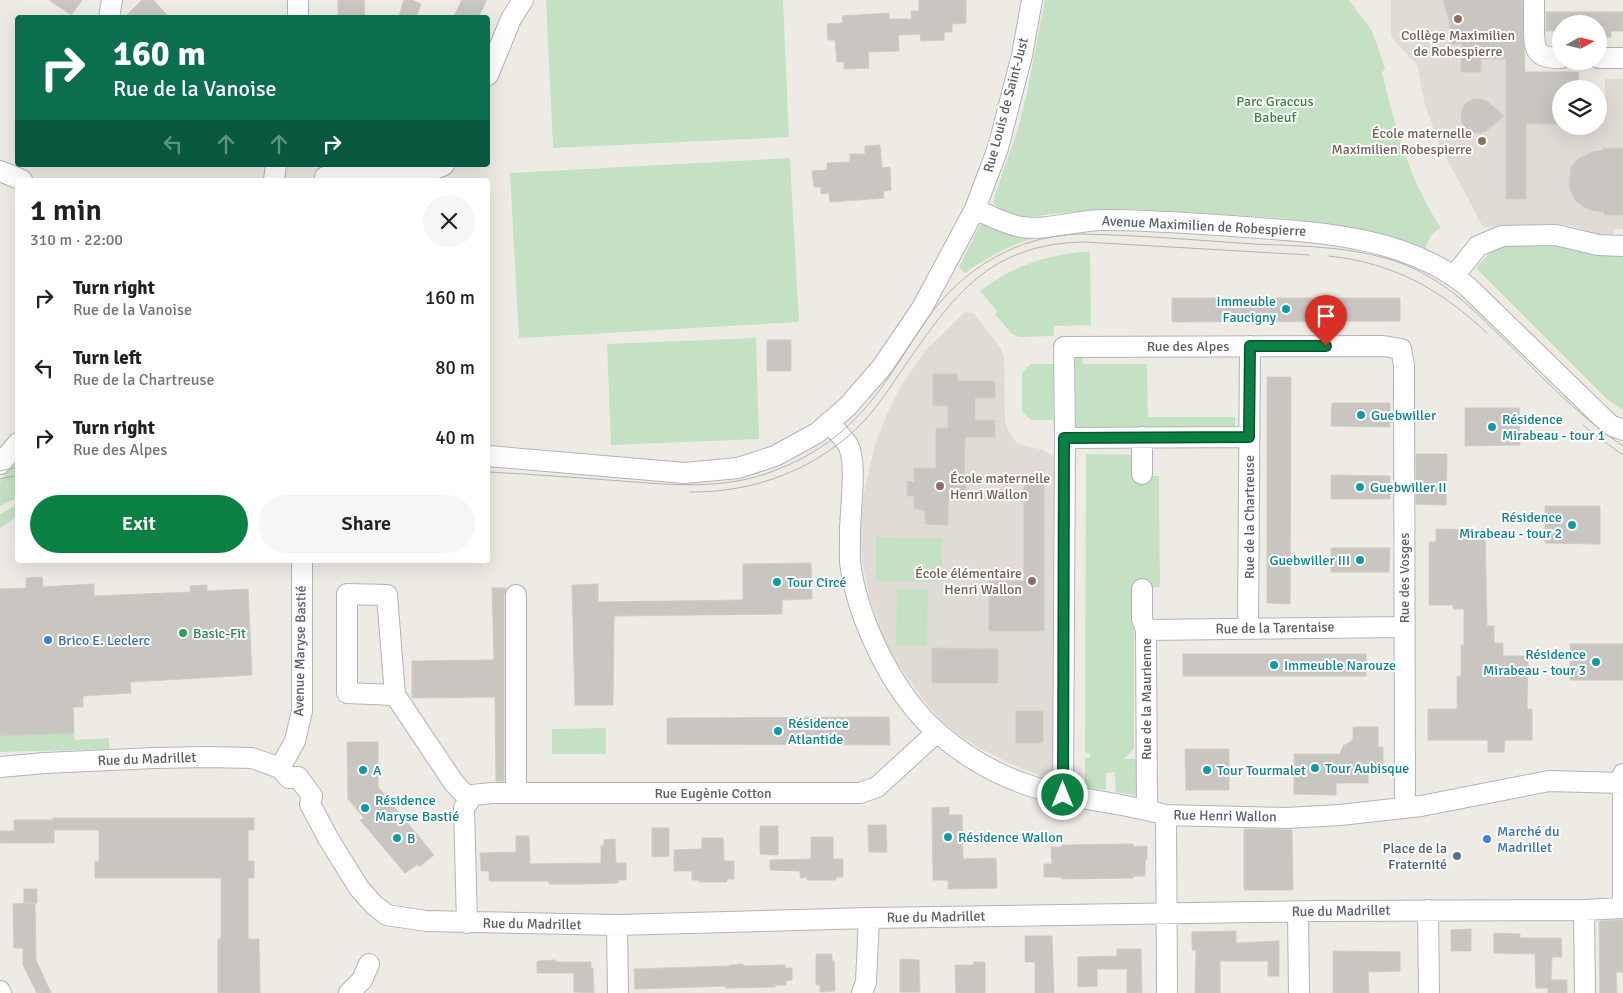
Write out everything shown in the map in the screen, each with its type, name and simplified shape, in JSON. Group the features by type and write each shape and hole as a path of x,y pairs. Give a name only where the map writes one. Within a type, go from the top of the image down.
{"street":[{"path":"110,15 112,0"},
{"path":"298,0 298,15"},
{"path":"490,70 511,19 523,0"},
{"name":"Rue Louis de Saint-Just","path":"975,209 1000,140 1022,55 1032,0"},
{"path":"1534,0 1534,45 1539,54 1552,58"},
{"path":"1608,58 1623,58"},
{"path":"324,174 420,173 432,171 440,167"},
{"path":"0,171 17,178"},
{"path":"490,456 686,473 738,468 775,456 817,433 847,407 882,367 922,308 975,209"},
{"name":"Avenue Maximilien de Robespierre","path":"975,209 997,220 1022,227 1044,227 1092,220 1135,220 1299,231 1362,240 1432,263 1467,286 1610,425 1623,430"},
{"path":"1454,276 1478,246 1502,236 1556,235 1598,245 1623,246"},
{"name":"Rue de la Chartreuse","path":"1248,629 1250,346"},
{"name":"Rue des Alpes","path":"1064,438 1064,347 1383,346 1401,349"},
{"name":"Rue des Vosges","path":"1401,349 1404,365 1405,808"},
{"name":"Rue Henri Wallon","path":"829,422 849,446 854,462 849,521 851,568 863,618 884,663 912,706 937,732 992,770 1020,782 1063,795 1156,812 1286,818 1340,815 1405,808 1549,781 1623,783"},
{"path":"1142,437 1142,474"},
{"path":"1063,795 1064,438 1249,437"},
{"path":"0,464 15,446"},
{"name":"Avenue Maryse Bastié","path":"284,773 295,741 302,710 302,563"},
{"name":"Rue de la Maurienne","path":"1142,589 1142,619 1146,630 1156,812 1166,914 1168,993"},
{"path":"395,695 347,693 347,594 387,595 395,695 454,783 470,800 464,808 466,923"},
{"path":"516,595 516,793"},
{"name":"Rue de la Tarentaise","path":"1146,630 1404,627"},
{"name":"Rue Eugènie Cotton","path":"470,800 473,795 516,793 860,793 876,787 937,732"},
{"name":"Rue du Madrillet","path":"0,767 45,763 208,757 252,758 284,773 298,777 312,796 310,804 328,838 359,888 387,915 412,920 466,923 617,925 869,918 1623,908"},
{"path":"1623,774 1623,908"},
{"path":"1428,910 1429,993"},
{"path":"1584,910 1585,993"},
{"path":"1298,912 1299,993"},
{"path":"862,993 866,982 869,918"},
{"path":"617,925 618,993"},
{"path":"349,993 362,980 369,964"}],"shaded area":[{"path":"1391,0 1525,0 1525,72 1538,124 1552,123 1552,135 1607,135 1607,80 1605,79 1623,79 1623,229 1614,229 1614,234 1594,234 1571,225 1483,227 1439,144 1425,105 1417,65 1391,37"},
{"path":"965,312 974,314 1000,347 1004,357 1005,423 1009,432 1015,441 1021,445 1040,449 1054,457 1055,769 1042,776 1013,765 979,748 956,733 941,720 922,698 897,663 883,638 870,599 862,561 860,521 863,498 875,444 888,412 901,386 926,350"}],"green space":[{"path":"546,0 783,0 789,137 553,148"},
{"name":"Parc Graccus Babeuf","path":"1045,0 1349,0 1372,31 1385,68 1382,73 1392,113 1412,173 1441,228 1430,237 1426,249 1366,231 1284,218 1133,209 1091,210 1027,217 1002,209 994,204 994,197 1018,129"},
{"path":"790,158 799,322 519,338 510,173"},
{"path":"986,223 1037,237 999,252 965,273 959,267 980,225"},
{"path":"1503,244 1557,244 1623,255 1623,410 1608,400 1476,268 1492,250"},
{"path":"1080,252 1090,252 1091,325 1054,326 1054,336 1019,337 1012,334 995,314 997,311 980,291 1004,275 1027,264"},
{"path":"756,338 759,439 611,445 607,344"},
{"path":"1075,352 1082,352 1083,364 1147,364 1148,417 1235,417 1235,429 1126,431 1123,427 1076,427"},
{"path":"1030,364 1054,364 1053,420 1031,420 1022,411 1022,374"},
{"path":"1086,454 1140,455 1140,476 1159,476 1160,587 1134,588 1134,749 1124,759 1141,759 1139,793 1136,795 1116,792 1115,772 1106,773 1106,790 1085,787 1085,758 1090,758 1090,753 1085,753"},
{"path":"15,464 15,499 0,506 0,482 11,465"},
{"path":"15,506 15,517 0,528 0,514"},
{"path":"876,537 942,538 942,582 876,581"},
{"path":"897,589 928,589 927,645 896,645"},
{"path":"606,728 606,754 552,754 552,729"},
{"path":"74,733 75,740 109,738 109,749 0,752 0,736"}],"building":[{"path":"49,0 82,0 71,15"},
{"path":"142,0 153,0 167,15 127,15"},
{"path":"338,0 364,0 365,15 338,15"},
{"path":"404,0 412,0 421,4 417,15 399,15"},
{"path":"462,0 487,0 480,15 454,15"},
{"path":"919,0 966,0 966,23 952,24 952,32 944,32 944,40 921,41 920,34 898,35 899,51 868,52 869,68 844,69 844,62 837,62 835,40 828,40 827,24 843,23 842,16 889,13 889,19 912,19 911,11 919,11"},
{"path":"1443,0 1522,0 1525,72 1578,72 1578,80 1552,80 1552,124 1526,124 1526,199 1506,199 1506,59 1481,59 1481,72 1461,72 1462,44 1451,44 1449,20"},
{"path":"1546,12 1623,12 1623,31 1611,31 1611,37 1608,37 1608,15 1552,15 1552,31 1546,31"},
{"path":"1474,99 1482,99 1488,102 1504,116 1486,131 1480,133 1471,132 1465,128 1461,120 1462,109 1466,103"},
{"path":"880,145 882,168 890,167 891,190 883,191 884,198 830,202 829,193 821,194 821,187 814,187 812,171 827,170 827,163 850,162 850,154 865,154 865,146"},
{"path":"1603,148 1623,148 1623,215 1604,215 1604,212 1582,206 1575,200 1569,186 1571,167 1578,159 1592,152 1603,150"},
{"name":"Immeuble Faucigny","path":"1172,298 1400,298 1400,321 1172,322"},
{"path":"767,340 791,340 791,371 767,371"},
{"path":"933,374 957,374 957,381 995,381 995,398 975,398 975,420 995,420 995,437 965,437 964,478 966,478 966,501 948,501 948,525 925,524 925,510 914,509 914,496 907,496 907,481 914,482 914,468 936,468 936,428 948,428 948,406 933,405"},
{"path":"1267,377 1291,377 1290,604 1267,603"},
{"name":"Guebwiller","path":"1332,403 1390,403 1390,427 1331,426"},
{"name":"Résidence Mirabeau - tour 1","path":"1465,408 1519,408 1520,445 1465,446"},
{"path":"1416,454 1447,454 1446,505 1416,504"},
{"name":"Guebwiller II","path":"1331,475 1390,476 1390,499 1331,499"},
{"path":"1024,476 1044,476 1044,631 989,631 989,581 1024,581"},
{"name":"Résidence Mirabeau - tour 2","path":"1545,506 1600,506 1600,544 1545,543"},
{"path":"1436,529 1485,530 1487,626 1494,626 1494,643 1503,643 1503,656 1528,656 1527,709 1532,709 1532,740 1505,740 1504,752 1488,752 1488,740 1428,740 1428,709 1457,709 1457,676 1461,677 1461,645 1464,645 1464,609 1453,609 1453,605 1429,605 1429,542 1436,542"},
{"name":"Guebwiller III","path":"1331,548 1390,548 1389,572 1331,572"},
{"path":"811,563 812,599 782,600 782,614 614,616 613,705 575,705 572,585 598,584 598,602 743,600 743,564"},
{"path":"42,577 43,587 94,584 94,596 191,592 190,586 207,585 207,591 248,589 252,675 130,682 131,693 83,696 83,707 73,707 74,733 0,736 0,589 26,588 26,578"},
{"path":"492,588 506,588 504,595 504,781 496,781 495,697 412,698 412,661 494,660"},
{"name":"Résidence Mirabeau - tour 3","path":"1570,644 1623,644 1623,680 1570,680"},
{"path":"932,648 998,649 998,683 932,683"},
{"name":"Immeuble Narouze","path":"1183,654 1366,654 1366,676 1183,676"},
{"path":"1016,711 1043,711 1043,743 1016,743"},
{"name":"Résidence Atlantide","path":"889,717 890,745 667,744 667,718"},
{"path":"1353,727 1378,727 1378,747 1383,747 1383,769 1368,769 1368,783 1336,783 1336,795 1294,794 1294,754 1340,754 1343,746 1353,740"},
{"path":"347,742 378,742 378,787 434,855 419,867 418,864 405,873 360,820 364,818 348,799"},
{"name":"Tour Tourmalet","path":"1185,749 1229,749 1229,790 1186,790"},
{"name":"Résidence Wallon","path":"949,807 949,815 962,815 963,859 996,858 997,888 948,889 948,880 933,880 932,808"},
{"path":"53,818 254,818 254,830 248,830 248,861 254,861 254,878 248,878 248,939 259,939 260,993 218,993 218,939 221,939 221,878 95,878 95,861 99,862 99,830 54,830 54,843 0,843 0,831 14,831 14,820 53,820"},
{"path":"868,825 886,825 887,852 869,852"},
{"path":"760,826 778,826 778,855 760,854"},
{"path":"652,828 669,828 669,856 652,857"},
{"path":"1244,829 1292,830 1293,890 1244,890"},
{"path":"516,836 529,836 530,864 601,863 601,846 604,846 604,840 615,839 616,863 626,863 626,880 618,880 618,883 582,884 549,884 549,881 489,881 489,871 481,871 480,853 516,852"},
{"path":"811,837 833,837 833,859 843,859 843,877 836,877 836,880 807,880 807,877 800,878 800,871 770,870 770,860 811,859"},
{"path":"702,838 723,838 724,861 734,861 734,879 727,879 727,882 699,882 699,880 692,880 692,871 674,871 674,850 702,849"},
{"path":"1133,844 1133,847 1147,846 1145,876 1133,876 1133,878 1062,879 1062,877 1044,877 1044,864 1052,864 1051,847 1062,847 1062,845"},
{"path":"24,889 37,889 37,903 24,903"},
{"path":"35,903 36,960 51,993 37,993 23,965 23,948 14,948 13,904"},
{"path":"1623,920 1623,972 1616,972 1617,993 1600,993 1599,921"},
{"path":"1471,929 1471,951 1451,951 1451,930"},
{"path":"1236,931 1236,943 1279,941 1279,976 1268,976 1268,961 1220,961 1220,993 1195,993 1196,950 1192,950 1192,932"},
{"path":"1494,933 1520,934 1520,938 1561,938 1562,957 1552,957 1551,980 1567,980 1567,993 1548,993 1548,988 1536,988 1535,954 1494,953"},
{"path":"1025,936 1052,936 1054,993 1035,993 1035,962 1025,962"},
{"path":"1117,949 1141,949 1142,993 1127,993 1127,969 1097,969 1097,986 1078,987 1078,957 1117,956"},
{"path":"1333,951 1400,952 1400,971 1368,972 1369,993 1333,993"},
{"path":"816,954 832,954 835,991 820,992 820,985 816,985"},
{"path":"900,959 919,960 920,992 900,992"},
{"path":"556,960 556,962 591,962 594,993 574,992 574,973 537,973 538,961"},
{"path":"974,962 985,962 985,993 956,993 955,965 973,965"},
{"path":"743,964 743,966 785,965 785,968 792,968 792,980 786,981 786,985 775,985 775,987 726,988 726,986 635,989 634,969"}],"tram line":[{"path":"490,472 693,485 714,484 756,477 787,466 830,441 857,417 886,382 927,319 957,284 993,258 1013,248 1056,236 1079,234 1321,247 1355,251 1405,265 1422,272 1464,301 1573,407 1623,446"},
{"path":"690,492 738,488 761,483 784,475 826,453 845,439 869,416 922,341 958,296 977,278 998,263 1023,252 1051,245 1084,242 1309,255"},
{"path":"1329,256 1375,265 1415,281 1452,303 1487,333"},
{"path":"1583,425 1623,455"},
{"path":"0,471 15,468"},
{"path":"0,479 15,476"}],"place":[{"name":"Collège Maximilien de Robespierre","path":"1458,19"},
{"name":"École maternelle Maximilien Robespierre","path":"1482,141"},
{"name":"Immeuble Faucigny","path":"1286,309"},
{"name":"Guebwiller","path":"1361,415"},
{"name":"Résidence Mirabeau - tour 1","path":"1492,427"},
{"name":"École maternelle Henri Wallon","path":"940,486"},
{"name":"Guebwiller II","path":"1360,487"},
{"name":"Résidence Mirabeau - tour 2","path":"1572,525"},
{"name":"Guebwiller III","path":"1360,560"},
{"name":"École élémentaire Henri Wallon","path":"1032,581"},
{"name":"Tour Circé","path":"777,582"},
{"name":"Basic-Fit","path":"183,633"},
{"name":"Brico E. Leclerc","path":"48,640"},
{"name":"Résidence Mirabeau - tour 3","path":"1596,662"},
{"name":"Immeuble Narouze","path":"1274,665"},
{"name":"Résidence Atlantide","path":"778,731"},
{"name":"Tour Aubisque","path":"1315,768"},
{"name":"A","path":"363,770"},
{"name":"Tour Tourmalet","path":"1207,770"},
{"name":"Résidence Maryse Bastié","path":"365,808"},
{"name":"Résidence Wallon","path":"948,837"},
{"name":"B","path":"397,838"},
{"name":"Marché du Madrillet","path":"1487,839"},
{"name":"Place de la Fraternité","path":"1457,856"}],"route":[{"path":"1063,795 1064,438 1249,437 1250,346 1326,346"}]}
